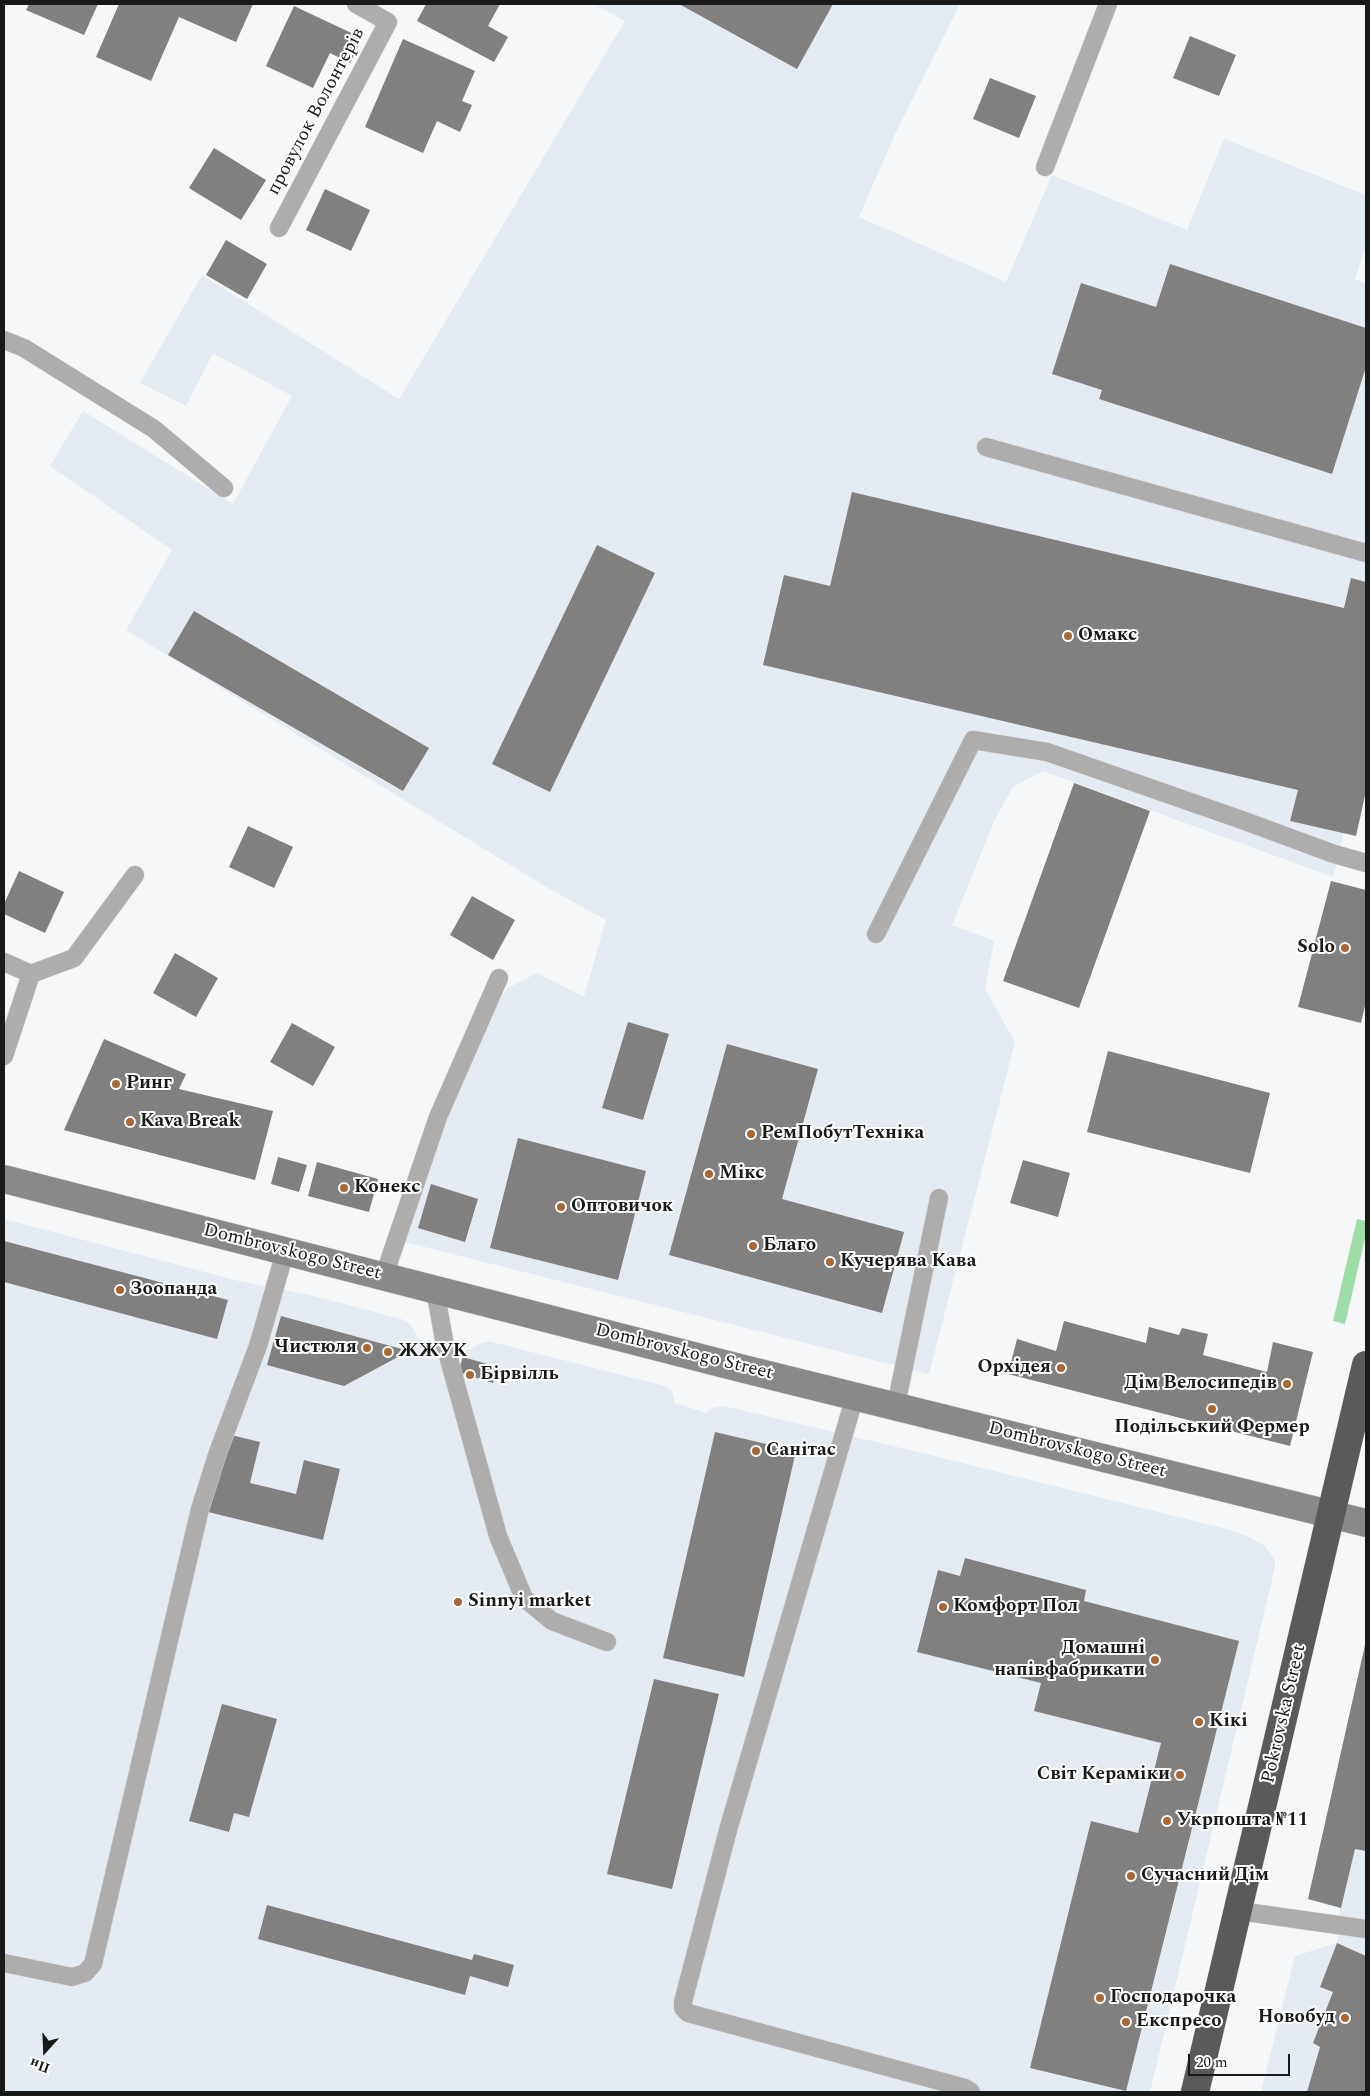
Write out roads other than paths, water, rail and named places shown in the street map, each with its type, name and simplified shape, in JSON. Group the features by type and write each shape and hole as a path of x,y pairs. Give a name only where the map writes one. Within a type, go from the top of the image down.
{"highway":[{"name":"Pokrovska Street","path":"1195,2092 1366,1365"}],"street":[{"name":"Dombrovskogo Street","path":"4,1179 855,1396 1366,1523"}],"lane":[{"name":"провулок Волонтерів","path":"279,228 388,22 356,4"},
{"path":"1045,167 1108,4"},
{"path":"4,340 24,348 154,429 224,488"},
{"path":"986,446 1366,553"},
{"path":"876,934 973,740 1047,752 1334,854 1366,863"},
{"path":"4,962 31,974 74,958 136,875"},
{"path":"4,1056 31,974"},
{"path":"384,1276 438,1117 499,978"},
{"path":"896,1405 939,1198"},
{"path":"4,1963 72,1977 85,1973 93,1964 200,1509 218,1452 258,1346 285,1252"},
{"path":"436,1290 445,1345 496,1527 524,1598 552,1621 607,1642"},
{"path":"855,1396 728,1830 683,2008 688,2013 965,2088 971,2092"},
{"path":"1239,1911 1366,1929"}],"place":[{"name":"Омакс","path":"1068,636"},
{"name":"Solo","path":"1345,948"},
{"name":"Ринг","path":"116,1084"},
{"name":"Kava Break","path":"130,1122"},
{"name":"РемПобутТехніка","path":"751,1134"},
{"name":"Мікс","path":"709,1174"},
{"name":"Конекс","path":"344,1188"},
{"name":"Оптовичок","path":"561,1207"},
{"name":"Благо","path":"753,1246"},
{"name":"Кучерява Кава","path":"830,1262"},
{"name":"Зоопанда","path":"120,1290"},
{"name":"Чистюля","path":"367,1348"},
{"name":"ЖЖУК","path":"388,1352"},
{"name":"Орхідея","path":"1061,1368"},
{"name":"Бірвілль","path":"470,1375"},
{"name":"Дім Велосипедів","path":"1287,1384"},
{"name":"Подільський Фермер","path":"1212,1409"},
{"name":"Санітас","path":"756,1451"},
{"name":"Sinnyi market","path":"458,1602"},
{"name":"Комфорт Пол","path":"943,1607"},
{"name":"Домашні напівфабрикати","path":"1155,1660"},
{"name":"Кікі","path":"1199,1722"},
{"name":"Світ Кераміки","path":"1180,1775"},
{"name":"Укрпошта №11","path":"1167,1821"},
{"name":"Сучасний Дім","path":"1131,1876"},
{"name":"Господарочка","path":"1100,1998"},
{"name":"Новобуд","path":"1345,2018"},
{"name":"Експресо","path":"1126,2022"}]}
